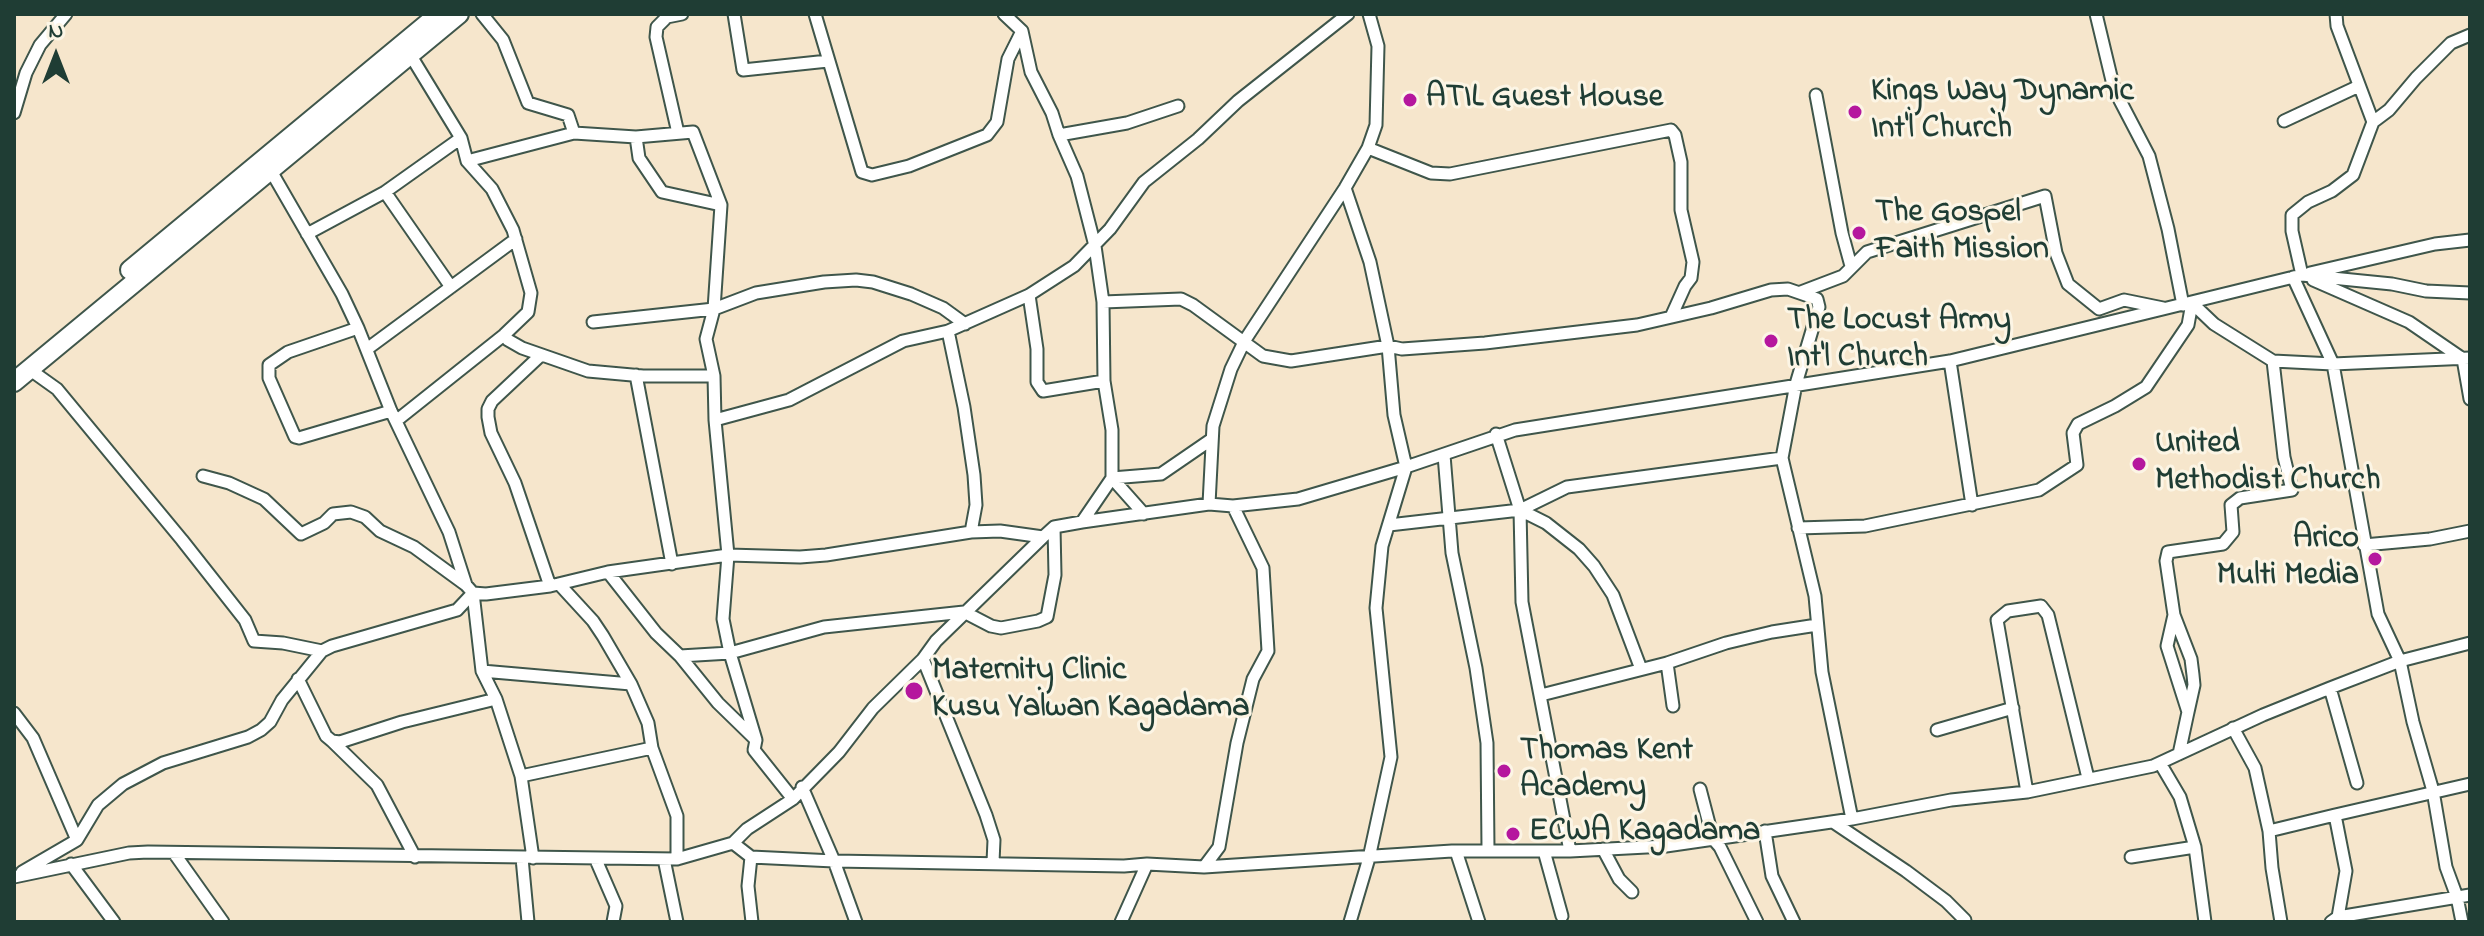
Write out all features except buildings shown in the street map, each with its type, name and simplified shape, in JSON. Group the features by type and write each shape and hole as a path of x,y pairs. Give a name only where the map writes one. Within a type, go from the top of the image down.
{"main road":[{"path":"14,382 22,368 439,14"},
{"path":"22,368 271,171 459,14"}],"street":[{"path":"14,113 26,73 40,45 66,14"},
{"path":"482,14 503,40 528,103 568,115 574,133"},
{"path":"678,133 656,37 657,27 667,17 682,14"},
{"path":"734,14 743,70 828,61"},
{"path":"815,14 862,172 872,175 909,166 987,135 997,122 1008,59 1022,31"},
{"path":"1004,14 1022,31 1031,72 1052,113 1077,176 1095,246 1103,302 1104,381 1112,430 1112,478 1082,522"},
{"path":"715,420 789,400 903,341 948,331 1029,295 1074,266 1095,246 1144,182 1198,139 1238,101 1348,14"},
{"path":"1209,504 1213,426 1222,393 1244,342 1345,188 1368,148 1376,125 1378,46 1369,14"},
{"path":"1798,528 1865,526 2039,490 2077,465 2073,433 2078,424 2146,387 2188,325 2188,304 2149,156 2114,89 2096,14"},
{"path":"2336,14 2337,26 2373,122"},
{"path":"2462,922 2464,896 2446,867 2433,791 2413,722 2400,661 2378,614 2333,364 2298,276 2292,215 2353,175 2373,122 2389,110 2451,43 2470,35"},
{"path":"358,328 288,352 269,365 269,378 295,437 393,416 504,335 528,312 530,304 531,293 516,239 492,189 467,161 461,138 411,56"},
{"path":"2284,121 2359,86"},
{"path":"1816,95 1851,266"},
{"path":"1059,135 1127,123 1178,106"},
{"path":"1368,148 1419,169 1450,174 1671,130 1681,162 1681,210 1693,262 1691,278 1671,317"},
{"path":"467,161 574,133 636,137 693,132 721,205 714,309 706,339 714,376 715,420 728,555 723,619 756,740 754,750 793,799"},
{"path":"636,137 639,158 662,192 721,205"},
{"path":"307,234 385,192 461,138"},
{"path":"271,171 358,328 393,416 449,532 469,589 482,671 496,699 521,776 528,922"},
{"path":"1345,188 1370,262 1388,346 1394,415 1406,467 1382,546 1376,608 1391,757 1369,858 1350,922"},
{"path":"385,192 451,287"},
{"path":"1800,292 1843,276 1867,252 2045,196 2056,253 2068,284 2099,309 2124,300 2167,309"},
{"path":"367,349 516,239"},
{"path":"14,877 129,853 670,859 733,843 747,829 793,799 964,612 1054,527 1209,504 1233,506 1298,499 1444,455 1496,434 1950,361 2435,244 2470,240"},
{"path":"2298,276 2470,293"},
{"path":"2298,276 2409,322 2467,358"},
{"path":"593,322 714,309 756,293 856,280 911,294 943,308 965,324"},
{"path":"1103,302 1181,299 1263,356 1291,361 1388,346 1402,349 1485,343 1637,325 1771,290 1788,289 1817,299 1819,307 1796,384 1782,458 1815,596 1825,692 1852,819"},
{"path":"1029,295 1037,349 1037,382 1043,391 1104,381"},
{"path":"2188,304 2273,361 2333,364 2467,358"},
{"path":"948,331 974,475 976,505 971,532"},
{"path":"504,335 512,343 588,371 714,376"},
{"path":"541,355 492,401 488,409 491,433 515,483 554,585 593,621 631,684 648,723 652,748 677,816 670,859 677,922"},
{"path":"2467,358 2470,399"},
{"path":"1950,361 1972,505"},
{"path":"2179,754 2194,685 2191,659 2174,615 2166,561 2168,552 2223,544 2233,532 2231,505 2240,498 2292,490 2284,457 2273,361"},
{"path":"22,368 57,389 245,620 254,641 322,651"},
{"path":"636,375 672,564"},
{"path":"1496,434 1520,510 1522,602 1570,851"},
{"path":"1112,478 1161,474 1212,439"},
{"path":"1444,455 1454,565 1476,668 1487,743 1488,849"},
{"path":"1389,525 1520,510 1567,487 1782,458"},
{"path":"203,476 229,483 264,499 301,534 324,523 333,514 351,512 365,517 380,531 414,547 469,589 506,593 608,572 728,555 826,555 971,532 1000,531 1043,537"},
{"path":"1112,478 1144,514"},
{"path":"1204,867 1219,847 1237,743 1253,679 1268,651 1263,568 1233,506"},
{"path":"1520,510 1546,523 1579,549 1594,566 1613,595 1641,669"},
{"path":"680,656 730,653 824,627 964,612 1001,628 1031,623 1047,617 1056,566 1054,527"},
{"path":"2364,545 2430,539 2470,531"},
{"path":"608,572 656,633 680,656 718,703 756,740"},
{"path":"14,877 77,840 98,805 123,784 163,763 248,737 261,730 322,651 346,641 457,610 469,589"},
{"path":"2027,792 1997,620 2008,611 2041,606 2048,615 2088,778"},
{"path":"2174,615 2167,646 2169,660 2188,712"},
{"path":"1541,695 1667,663 1726,643 1817,625"},
{"path":"733,843 751,857 1204,867 1488,849 1570,851 1666,846 1852,819 1951,800 2027,792 2160,763 2233,728 2330,688 2400,661 2470,643"},
{"path":"923,659 986,815 994,840 993,862"},
{"path":"1667,663 1673,706"},
{"path":"482,671 631,684"},
{"path":"298,679 316,719 332,741 377,785 415,857"},
{"path":"2330,688 2357,783"},
{"path":"332,741 366,736 402,722 496,699"},
{"path":"1937,730 2013,708"},
{"path":"14,713 33,738 77,840"},
{"path":"2233,728 2255,768 2269,831 2281,922"},
{"path":"521,776 652,748"},
{"path":"2160,763 2180,797 2195,847 2205,922"},
{"path":"2269,831 2470,784"},
{"path":"802,787 856,922"},
{"path":"1700,789 1713,839 1720,847 1757,922"},
{"path":"2335,815 2346,871 2335,920 2464,896"},
{"path":"1833,822 1906,871 1946,901 1965,920"},
{"path":"1765,831 1772,876 1794,922"},
{"path":"2131,857 2195,847"},
{"path":"1603,849 1619,879 1632,892"},
{"path":"1456,851 1479,922"},
{"path":"1544,851 1562,916"},
{"path":"174,853 223,922"},
{"path":"751,857 748,886 752,922"},
{"path":"596,860 616,906 613,922"},
{"path":"71,864 114,922"},
{"path":"1121,922 1147,864"}],"place":[{"name":"ATIL Guest House","path":"1410,100"},
{"name":"Kings Way Dynamic Int'l Church","path":"1855,112"},
{"name":"The Gospel Faith Mission","path":"1859,233"},
{"name":"The Locust Army Int'l Church","path":"1771,341"},
{"name":"United Methodist Church","path":"2139,464"},
{"name":"Arico Multi Media","path":"2375,559"},
{"name":"Maternity Clinic Kusu Yalwan Kagadama","path":"914,691"},
{"name":"Thomas Kent Academy","path":"1504,771"},
{"name":"ECWA Kagadama","path":"1513,834"}]}
